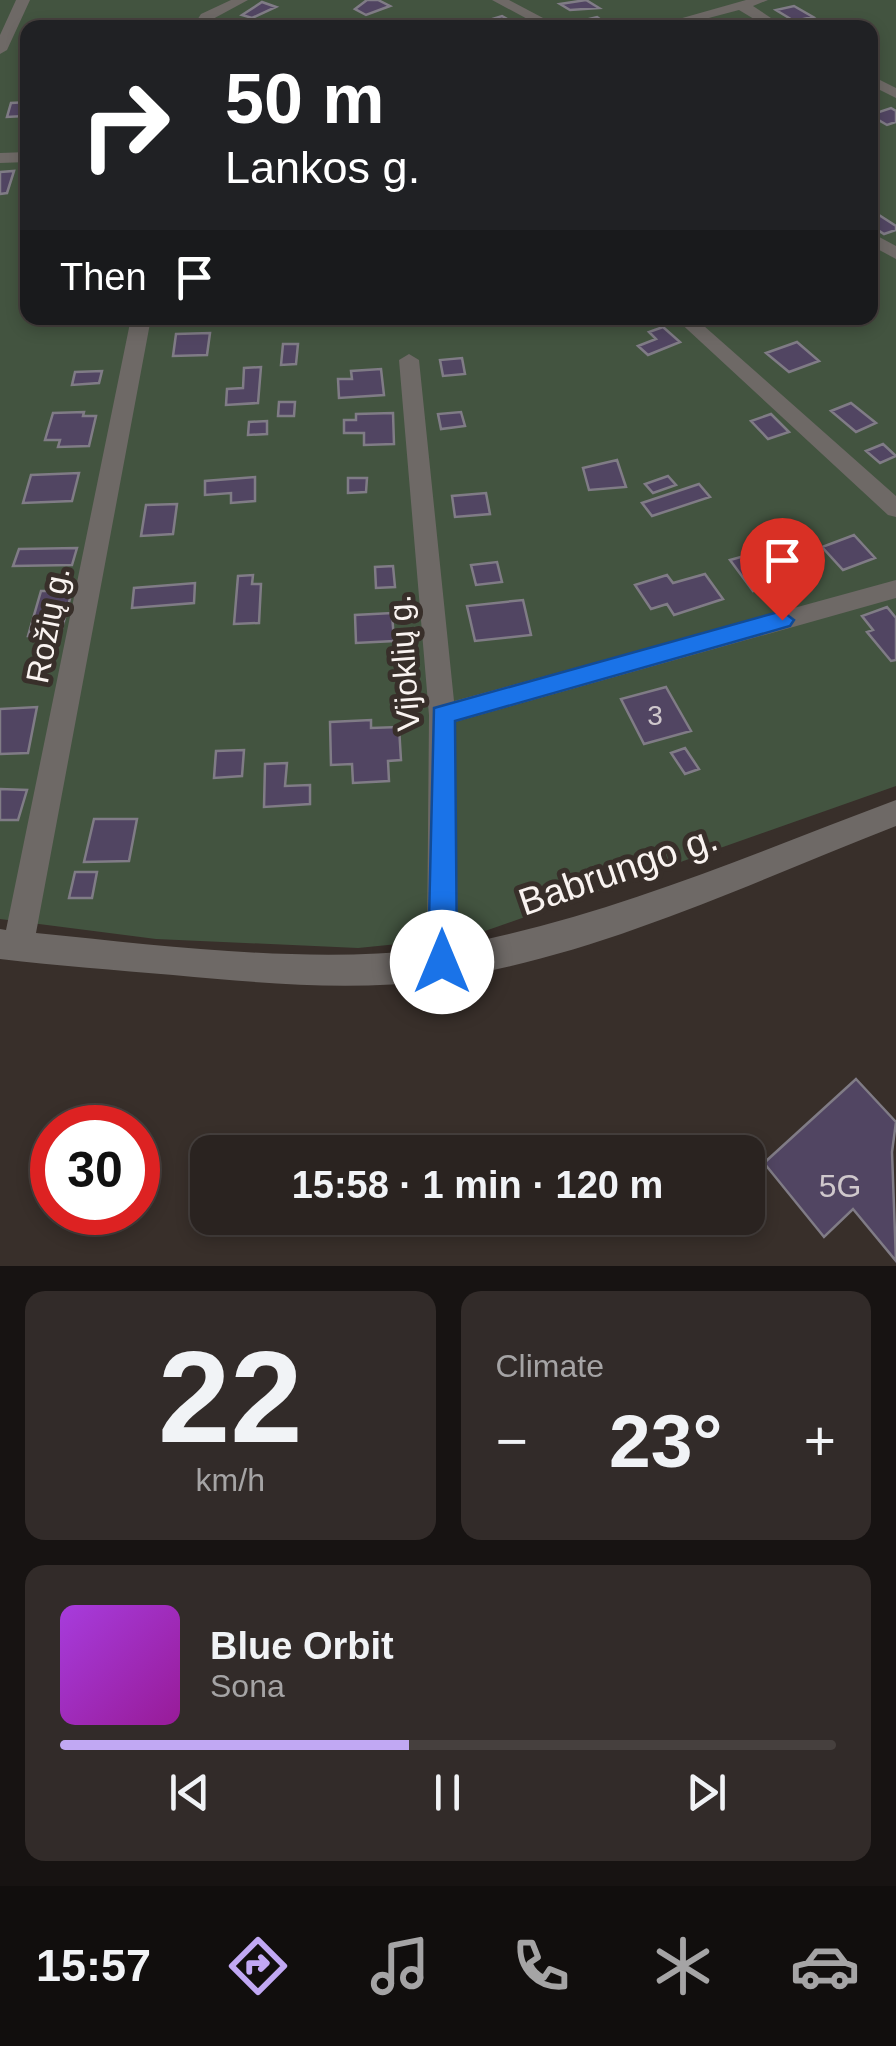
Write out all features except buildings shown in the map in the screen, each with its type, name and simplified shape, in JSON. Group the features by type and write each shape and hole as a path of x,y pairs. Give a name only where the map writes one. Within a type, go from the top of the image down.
{"street":[{"path":"0,50 23,0"},
{"path":"204,20 241,0"},
{"path":"499,0 540,20"},
{"path":"684,20 761,0"},
{"path":"741,5 766,20"},
{"name":"Rožių g.","path":"9,945 140,325"},
{"path":"692,325 896,509"},
{"name":"Vijoklių g.","path":"409,360 442,715 442,962"},
{"path":"442,715 896,589"},
{"name":"Babrungo g.","path":"9,945 303,971 374,971 442,962 504,951 592,926 896,814"}],"green space":[{"path":"0,0 896,0 896,786 468,937 358,948 156,939 0,919"}],"route":[{"path":"442,962 442,715 782,620"}]}
